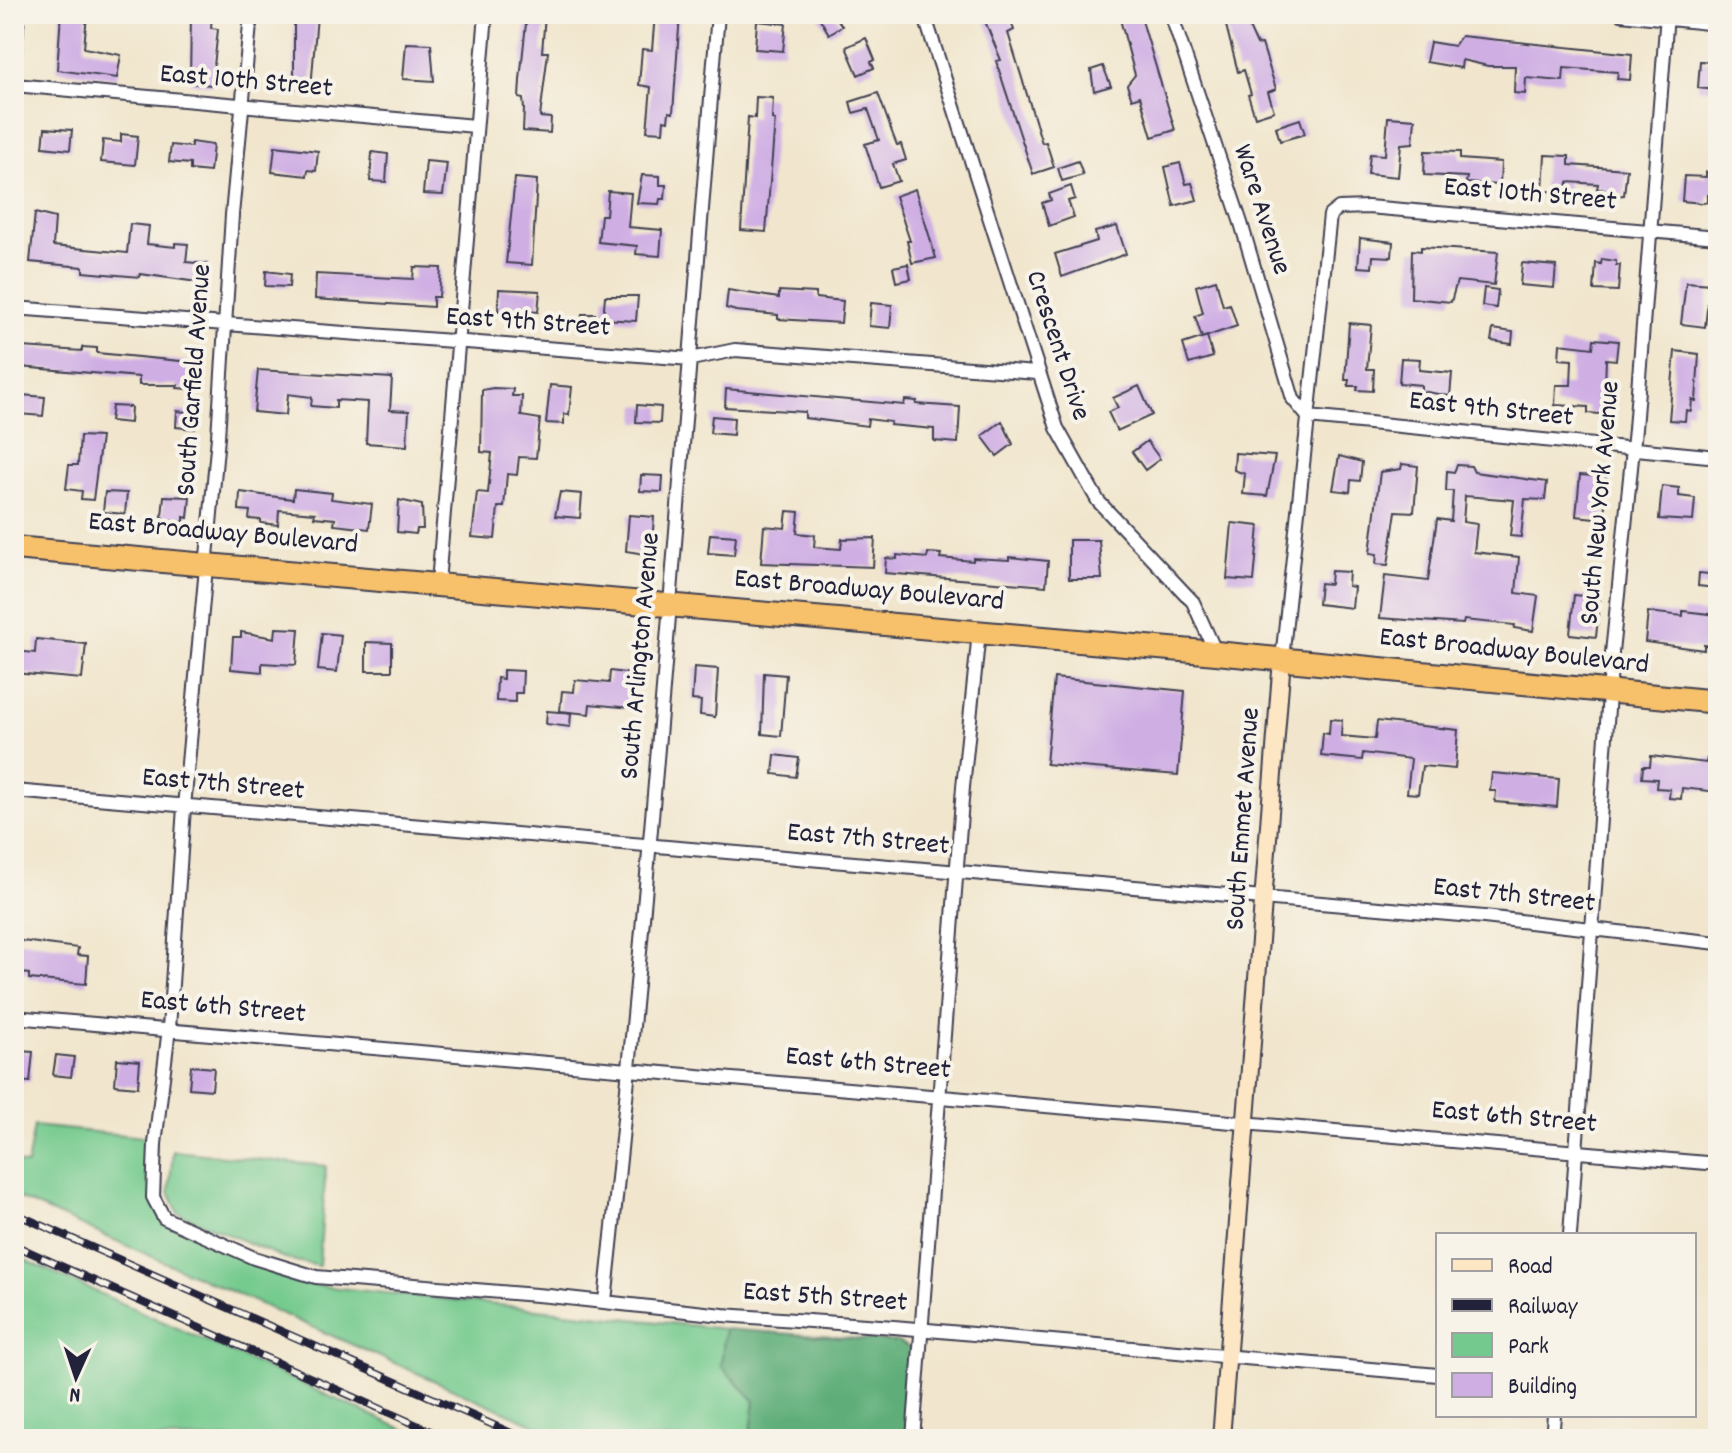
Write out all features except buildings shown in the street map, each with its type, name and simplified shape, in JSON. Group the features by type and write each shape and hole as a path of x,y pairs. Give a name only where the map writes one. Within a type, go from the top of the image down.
{"highway":[{"name":"East Broadway Boulevard","path":"14,548 1216,653 1718,702"}],"street":[{"path":"14,65 18,14"},
{"name":"South Garfield Avenue","path":"214,1241 164,1218 153,1197 251,14"},
{"path":"438,583 486,14"},
{"name":"South Arlington Avenue","path":"605,1301 630,1069 672,605 718,14"},
{"name":"Crescent Drive","path":"924,14 1057,428 1098,501 1193,602 1216,653"},
{"name":"Ware Avenue","path":"1171,14 1241,223 1293,399 1308,417"},
{"path":"1621,14 1666,16 1718,24"},
{"name":"South New York Avenue","path":"1570,1233 1609,693 1633,448 1666,16"},
{"name":"East 10th Street","path":"14,85 242,108 475,126"},
{"name":"East 10th Street","path":"1339,208 1368,207 1718,237"},
{"name":"South Emmet Avenue","path":"1221,1439 1266,899 1282,659 1327,224 1339,208"},
{"name":"East 9th Street","path":"14,308 691,359 735,350 1037,373"},
{"name":"East 9th Street","path":"1308,417 1718,457"},
{"path":"913,1439 979,632"},
{"name":"East 7th Street","path":"14,791 1266,899 1718,943"},
{"name":"East 6th Street","path":"14,1017 1574,1149 1718,1164"},
{"name":"East 5th Street","path":"214,1241 291,1272 316,1277 605,1301 723,1315 1436,1375"},
{"path":"1553,1439 1554,1417"}],"green space":[{"path":"34,1126 154,1138 161,1218 277,1275 320,1286 725,1329 721,1366 755,1401 750,1439 567,1439 14,1196 14,1162 27,1165"},
{"path":"173,1151 326,1166 319,1266 286,1259 178,1213 169,1192"},
{"path":"14,1255 425,1439 14,1439"},
{"path":"725,1329 898,1342 912,1349 917,1361 908,1439 750,1439 755,1401 721,1366"}],"railway":[{"path":"14,1213 525,1439"},
{"path":"14,1245 448,1439"}]}
